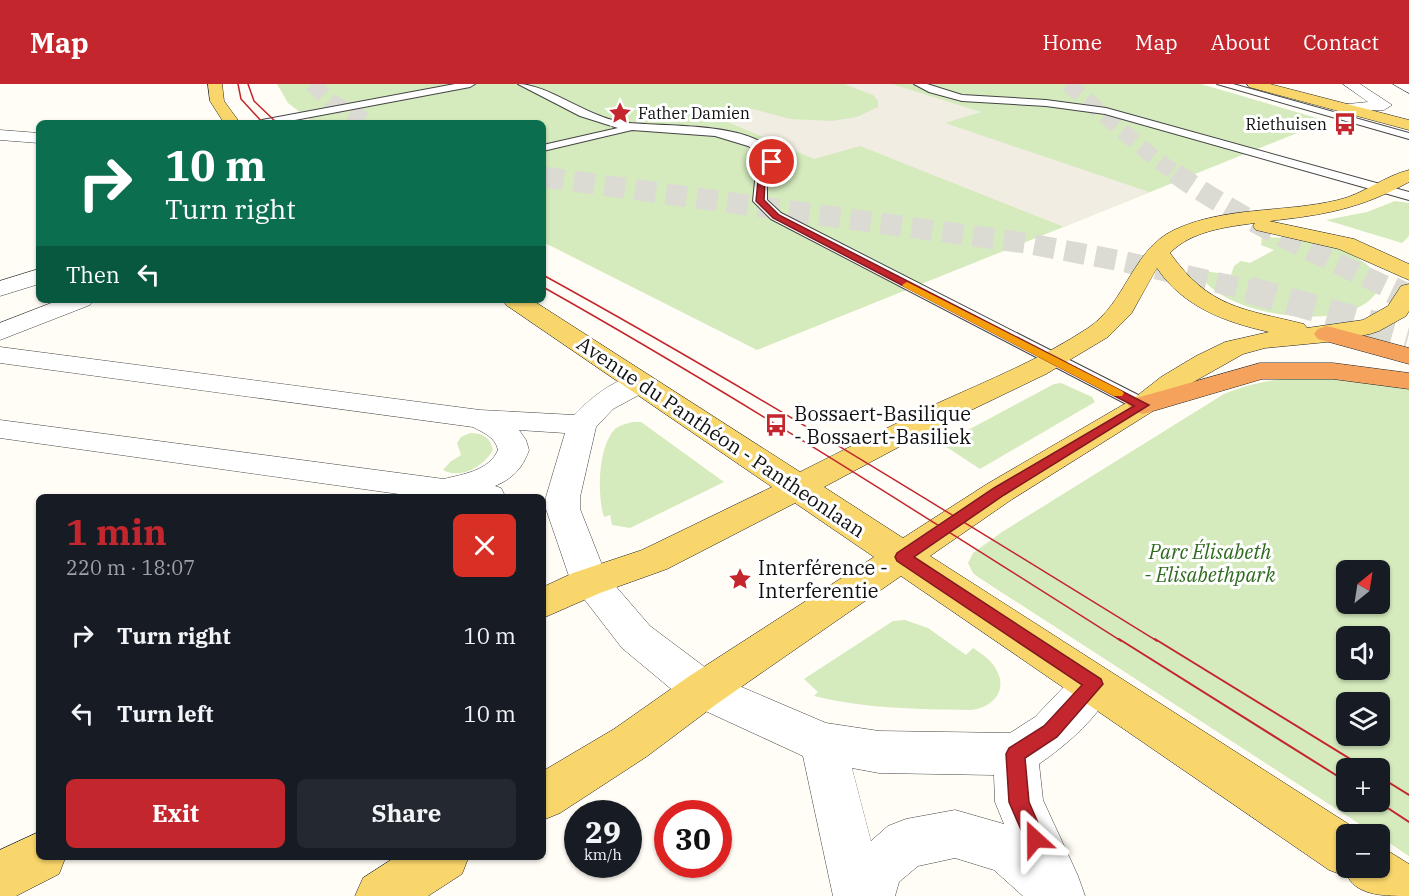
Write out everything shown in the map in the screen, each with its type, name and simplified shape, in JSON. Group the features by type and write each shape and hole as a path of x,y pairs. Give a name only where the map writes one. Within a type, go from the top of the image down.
{"highway":[{"path":"1328,334 1409,356"},
{"path":"1143,405 1193,393 1238,376 1260,371 1333,371 1409,381"}],"main road":[{"path":"215,84 217,101 230,120"},
{"path":"1254,84 1409,125"},
{"path":"546,602 590,582 660,558 1101,331 1127,304 1144,271 1158,253 1179,236 1231,221 1337,206 1383,189 1409,175"},
{"path":"1231,221 1299,232 1346,244 1409,273"},
{"path":"1158,253 1184,287 1213,305 1252,320 1328,334"},
{"path":"546,794 630,743 703,690 999,492 1143,405 1171,383 1234,348 1264,340 1328,334 1370,326 1397,310 1409,291"},
{"name":"Avenue du Panthéon - Pantheonlaan","path":"520,303 1336,845"},
{"path":"0,877 36,859"},
{"path":"381,896 438,860"},
{"path":"1385,878 1409,894"}],"street":[{"path":"1400,84 1409,88"},
{"path":"1355,87 1384,105"},
{"path":"1355,87 1406,101"},
{"path":"1343,108 1406,101"},
{"path":"0,135 36,138"},
{"path":"0,289 36,277"},
{"path":"0,332 73,303"},
{"path":"0,355 480,419 582,425"},
{"path":"640,383 603,403 582,425 553,498 563,509 590,582 636,637 703,690 823,743 879,752 949,755 1016,754 1050,732 1094,684"},
{"path":"434,489 471,485 490,477 505,467 513,454 513,442 493,424 480,419"},
{"path":"0,429 473,494"},
{"path":"823,743 859,896"},
{"path":"1016,754 1019,802 1060,895"},
{"path":"869,896 879,866 906,844 955,834 1008,850 1060,895"}],"lane":[{"path":"278,120 470,84"},
{"path":"524,84 590,117 619,125 695,129 730,136 764,149 770,153 772,162 761,181 760,201 776,216 1143,405"},
{"path":"919,84 936,91 979,100 1060,104 1106,111 1409,196"},
{"path":"1222,84 1409,136"},
{"path":"546,147 637,127"}],"green space":[{"path":"277,84 1201,84 1327,121 757,350 546,244 546,120 310,120 288,103"},
{"path":"1395,201 1409,203 1409,236 1402,243 1326,220 1367,212"},
{"path":"1262,237 1294,239 1345,251 1372,269 1381,282 1370,300 1349,311 1321,316 1291,316 1260,310 1232,300 1210,287 1198,270 1231,275 1234,266 1241,261 1250,263 1274,250 1261,245"},
{"name":"Parc Élisabeth - Elisabethpark","path":"1316,377 1409,388 1409,856 1390,844 1390,824 1360,824 1341,812 1390,812 1390,758 1336,758 1336,809 978,577 968,563 973,553 1002,532 1224,394 1258,383"},
{"path":"1061,383 1092,397 1095,402 980,469 942,444 1054,384"},
{"path":"632,422 641,422 724,482 630,528 612,525 610,515 604,517 600,497 602,460 614,430"},
{"path":"470,433 482,435 488,439 493,450 489,456 471,470 450,473 443,470 461,455 457,443 461,437"},
{"path":"905,620 928,628 966,655 973,648 987,658 995,667 1000,679 996,698 985,706 971,710 873,706 814,696 818,692 804,679 893,621"}],"shaded area":[{"path":"844,84 892,84 981,112 945,123 1149,192 1064,227 860,146 814,159 714,116 749,108 790,119 832,121 857,117 878,107 878,101 873,95"}],"tunnel":[{"path":"312,84 330,101 365,120"},
{"path":"1068,84 1153,157 1178,175"},
{"path":"1175,173 1255,222 1395,291"},
{"path":"546,177 1025,243 1121,261 1255,291"},
{"path":"1249,290 1409,334"},
{"path":"1392,290 1409,298"}],"tram line":[{"path":"238,84 241,99 260,120"},
{"path":"248,84 254,101 274,120"},
{"path":"546,277 776,408 1157,641"},
{"path":"546,289 762,416 1121,641"},
{"path":"1119,639 1336,775"},
{"path":"1155,639 1349,758"},
{"path":"1390,783 1409,795"},
{"path":"1390,810 1409,822"}],"slow traffic":[{"path":"907,285 1118,393"}],"place":[{"name":"Father Damien","path":"620,113"},
{"name":"Riethuisen","path":"1345,124"},
{"name":"Bossaert-Basilique - Bossaert-Basiliek","path":"776,425"},
{"name":"Interférence - Interferentie","path":"740,579"}],"route":[{"path":"772,162 761,181 760,201 776,216 1143,405 999,492 903,557 1094,684 1050,732 1016,754 1019,802 1035,839"}]}
